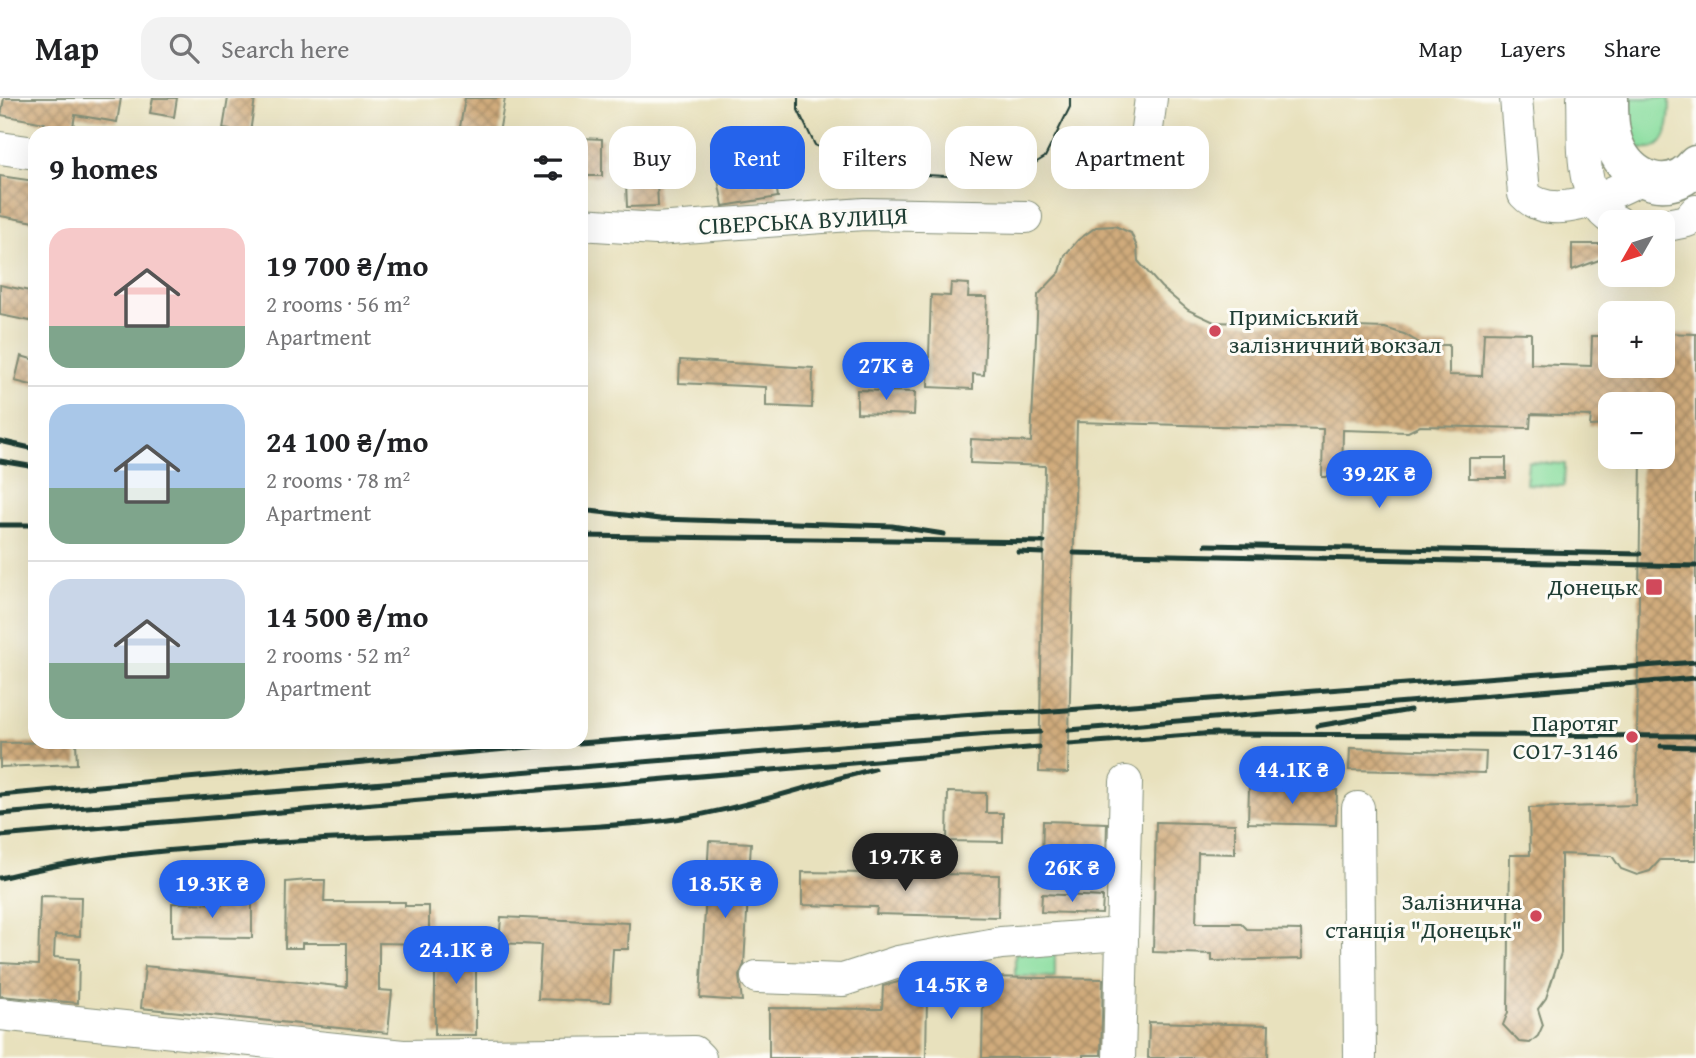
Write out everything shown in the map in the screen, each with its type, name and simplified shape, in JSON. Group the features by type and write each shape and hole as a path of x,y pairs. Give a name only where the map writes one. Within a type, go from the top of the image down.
{"main road":[{"path":"1609,98 1610,127 1615,148 1641,179 1655,183 1674,182 1694,186"}],"street":[{"path":"1148,126 1152,98"},
{"path":"1516,98 1524,194 1533,204 1550,207 1594,202 1641,179"},
{"path":"1583,98 1586,164 1594,202 1604,210"},
{"path":"0,148 28,152"},
{"path":"1675,223 1687,221 1694,186"},
{"name":"СІВЕРСЬКА ВУЛИЦЯ","path":"588,224 656,229 864,214 1026,217"},
{"path":"1119,1058 1126,782"},
{"path":"1359,808 1360,1058"},
{"path":"757,978 843,979 898,962 1001,943 1121,934"},
{"path":"0,1014 403,1056 694,1052 700,1058"}],"green space":[{"path":"1618,98 1670,98 1668,128 1660,144 1644,149 1631,146"},
{"path":"1528,462 1565,464 1564,486 1526,484"},
{"path":"1015,953 1055,953 1055,977 1015,976"}],"building":[{"path":"4,98 121,98 117,122 75,115 73,126 45,126 45,123 1,115"},
{"path":"153,98 177,98 174,117 150,113"},
{"path":"228,98 255,98 251,126 223,126"},
{"path":"465,98 505,98 500,126 460,126"},
{"path":"588,138 602,139 602,176 588,176"},
{"path":"0,176 28,180 28,221 0,216"},
{"path":"626,189 657,189 658,206 627,207"},
{"path":"720,189 777,189 778,197 723,206"},
{"path":"1115,226 1131,233 1137,247 1138,261 1161,287 1188,310 1214,322 1385,328 1404,334 1423,345 1449,345 1449,375 1482,376 1484,332 1531,333 1531,364 1591,366 1592,336 1598,336 1598,378 1675,378 1675,333 1696,334 1696,860 1660,860 1650,871 1637,875 1621,869 1612,856 1561,854 1561,953 1546,998 1538,1009 1543,1025 1538,1036 1530,1043 1519,1042 1503,1025 1508,1012 1510,855 1530,855 1529,808 1636,805 1641,469 1675,469 1675,392 1598,392 1598,426 1590,426 1591,416 1531,414 1530,428 1420,426 1408,432 1343,430 1342,477 1322,477 1323,429 1077,422 1068,773 1039,772 1045,466 970,463 971,439 1031,442 1038,295 1060,272 1065,255 1078,240 1096,227"},
{"path":"1572,244 1598,244 1598,260 1572,270"},
{"path":"951,283 969,284 968,297 987,297 984,375 973,374 973,389 928,387 931,295 950,296"},
{"path":"0,285 28,291 28,321 0,315"},
{"path":"21,356 28,358 28,384 15,381"},
{"path":"680,360 813,368 812,408 766,406 766,387 679,383"},
{"path":"857,390 915,392 914,415 857,413"},
{"path":"1469,458 1506,458 1506,478 1469,478"},
{"path":"0,743 28,743 28,749 76,749 77,764 0,767"},
{"path":"1350,748 1486,752 1485,773 1349,770"},
{"path":"1249,788 1337,790 1336,825 1248,823"},
{"path":"948,792 986,793 986,813 1003,813 1003,842 947,841"},
{"path":"1043,821 1107,823 1106,863 1042,860"},
{"path":"1156,822 1235,824 1235,854 1198,853 1196,923 1241,923 1247,929 1301,930 1302,959 1212,961 1212,954 1153,952"},
{"path":"709,841 751,843 744,965 739,976 742,1001 700,998"},
{"path":"802,872 999,875 998,917 876,914 877,907 802,905"},
{"path":"325,880 324,902 405,902 405,906 429,906 429,944 379,943 379,990 392,991 388,1033 141,1008 145,966 347,987 347,943 302,943 302,948 285,948 286,882"},
{"path":"1042,894 1103,897 1102,914 1041,912"},
{"path":"40,896 81,897 80,936 55,935 54,957 79,959 78,1003 0,996 0,963 38,965"},
{"path":"172,903 252,904 252,938 172,937"},
{"path":"501,917 629,923 628,949 613,949 610,1002 538,999 541,945 499,943"},
{"path":"476,937 476,1035 435,1035 435,938"},
{"path":"921,976 1103,979 1101,1055 1083,1055 1083,1058 982,1058 983,997 927,996 926,1058 769,1058 769,1008 882,1009 883,986"},
{"path":"1149,1022 1269,1025 1268,1058 1148,1058"}],"tram line":[{"path":"798,98 798,110 815,145 862,172 1009,179 1045,157 1070,107 1070,98"}],"railway":[{"path":"0,441 28,447"},
{"path":"0,461 28,466"},
{"path":"588,511 660,519 892,526 944,534"},
{"path":"0,525 28,525"},
{"path":"588,536 1044,542"},
{"path":"1206,545 1640,554"},
{"path":"1018,552 1043,553"},
{"path":"1074,553 1696,566"},
{"path":"588,742 988,713 1040,712 1696,662"},
{"path":"1069,730 1696,678"},
{"path":"1317,726 1410,710"},
{"path":"0,814 1040,732"},
{"path":"1069,744 1216,733"},
{"path":"1205,734 1696,736"},
{"path":"1661,746 1696,747"},
{"path":"0,836 1039,747"},
{"path":"0,795 508,749"},
{"path":"0,878 88,860 176,850 591,827 671,820 730,808 874,769"}],"place":[{"name":"Приміський залізничний вокзал","path":"1215,331"},
{"name":"Донецьк","path":"1654,587"},
{"name":"Паротяг СО17-3146","path":"1632,737"},
{"name":"Залізнична станція \"Донецьк\"","path":"1536,916"}]}
